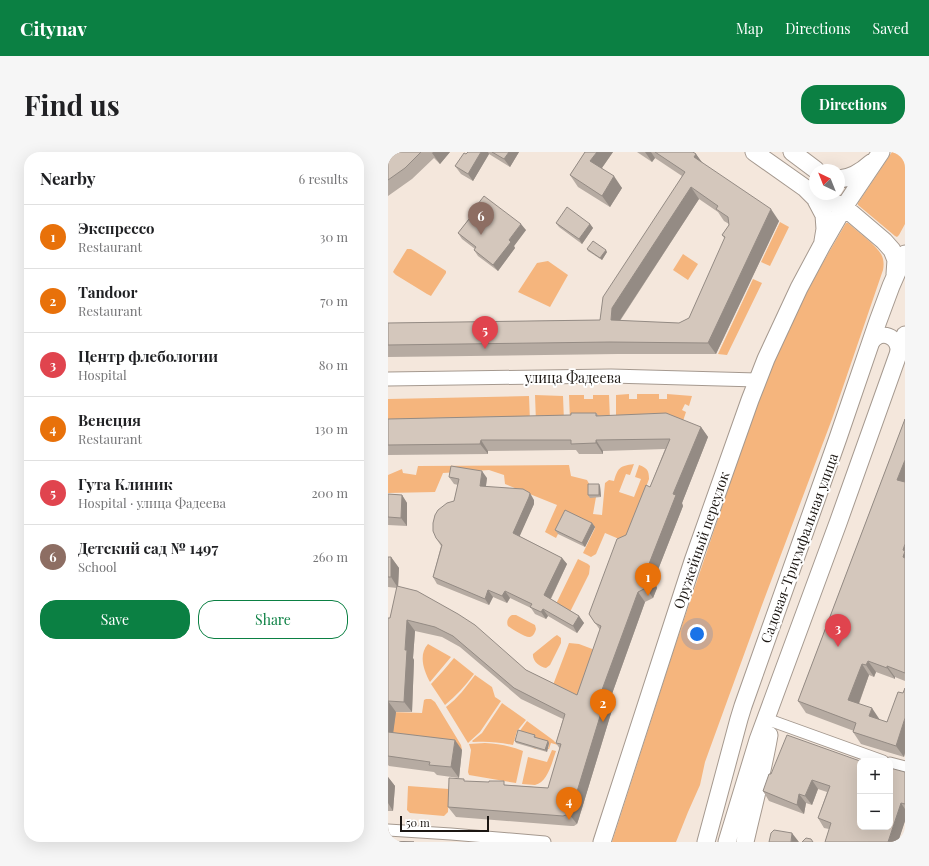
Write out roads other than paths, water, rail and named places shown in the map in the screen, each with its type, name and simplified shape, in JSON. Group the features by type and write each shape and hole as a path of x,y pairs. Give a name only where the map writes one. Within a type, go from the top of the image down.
{"main road":[{"path":"754,152 809,190"},
{"path":"792,152 809,165"},
{"path":"845,178 856,174 868,166 879,155"},
{"name":"Оружейный переулок","path":"602,842 690,570 757,380 768,353 822,245 840,201 879,155"},
{"path":"816,200 824,216 825,228 822,245"},
{"path":"840,201 892,250 896,260 895,277"},
{"name":"Садовая-Триумфальная улица","path":"706,842 739,719 870,345 904,256"},
{"name":"Садовая-Триумфальная улица","path":"727,842 758,740 905,335"},
{"path":"870,345 877,337 887,336 898,345 898,356"},
{"path":"745,842 781,679"}],"street":[{"path":"884,241 904,256"},
{"name":"улица Фадеева","path":"388,379 611,376 757,380"},
{"path":"772,721 875,758"},
{"path":"893,764 905,767"},
{"path":"388,830 545,842"}],"place":[{"name":"Детский сад № 1497","path":"481,235"},
{"name":"Гута Клиник","path":"485,349"},
{"name":"Экспрессо","path":"648,596"},
{"name":"Центр флебологии","path":"838,647"},
{"name":"Tandoor","path":"603,722"},
{"name":"Венеция","path":"569,820"}]}
